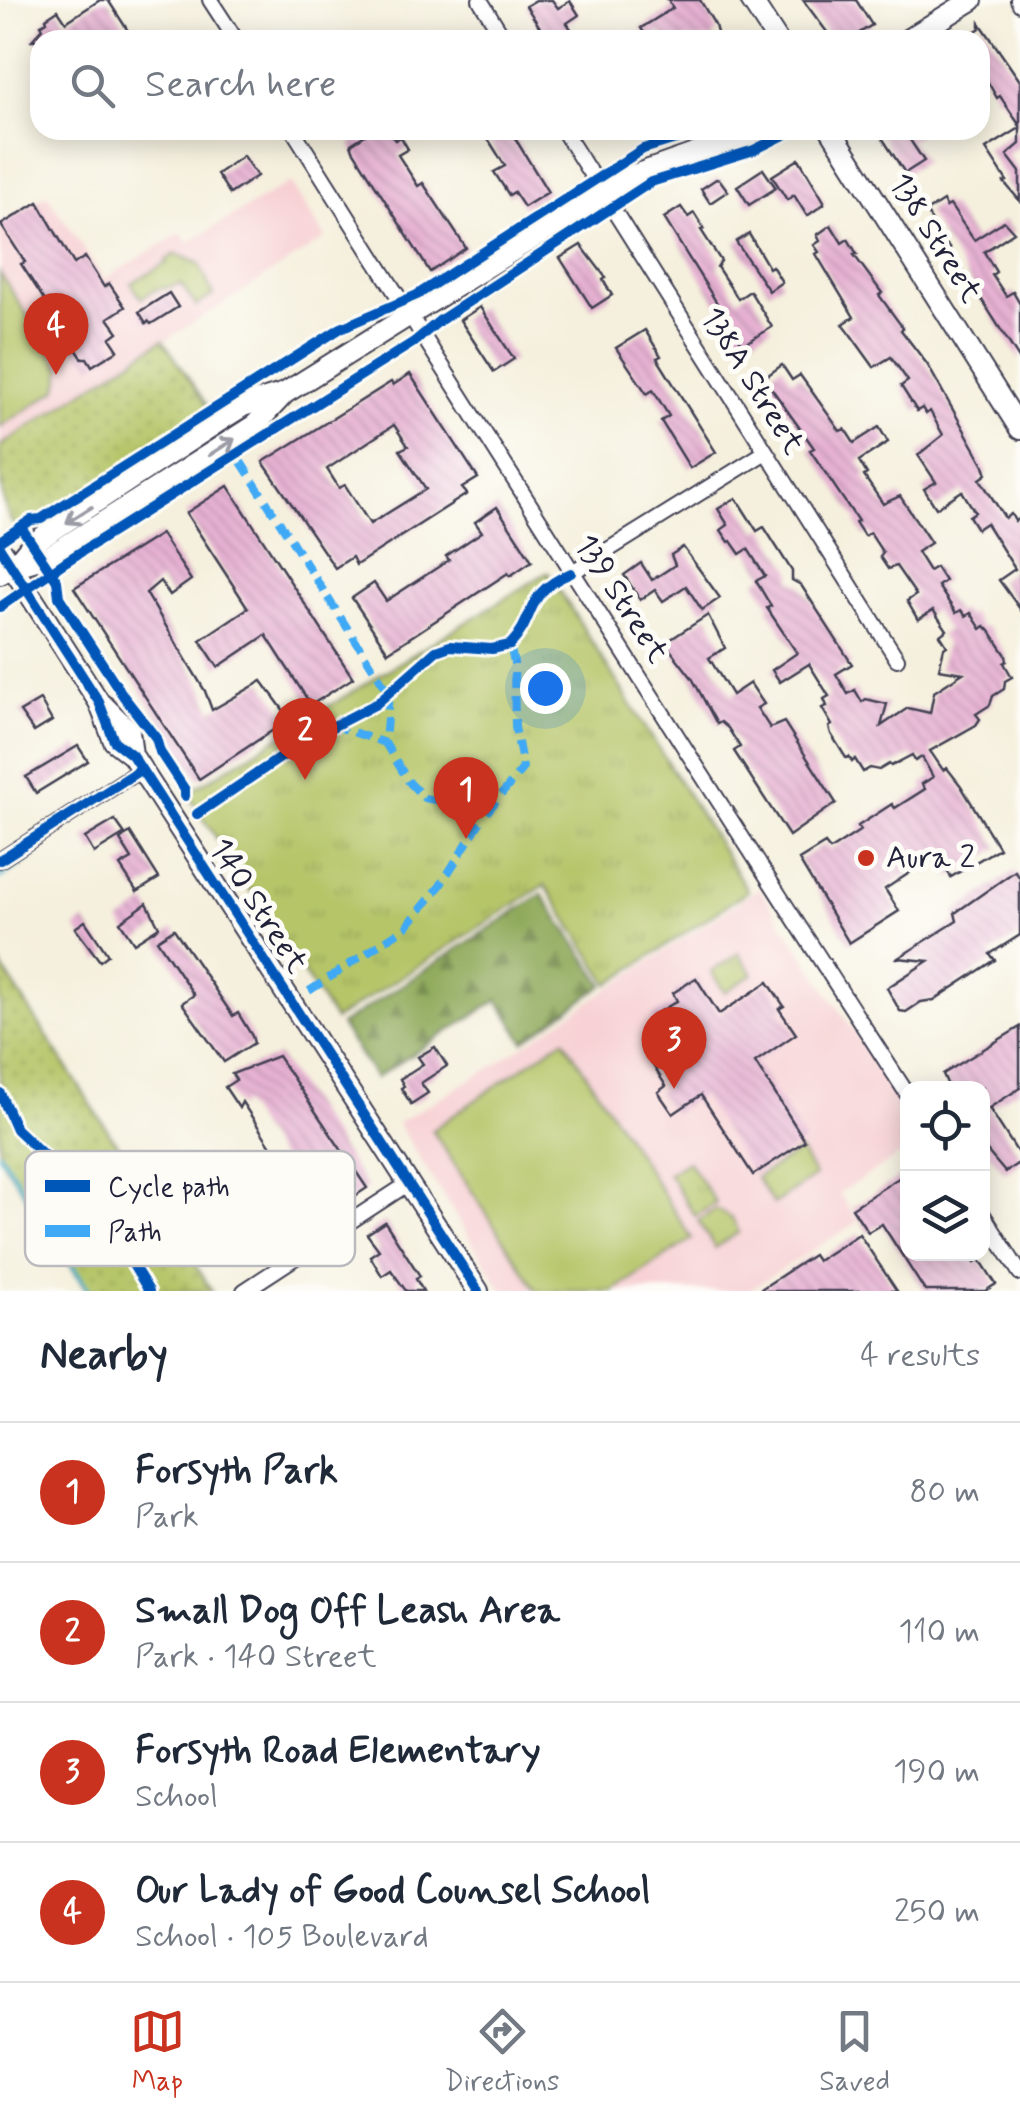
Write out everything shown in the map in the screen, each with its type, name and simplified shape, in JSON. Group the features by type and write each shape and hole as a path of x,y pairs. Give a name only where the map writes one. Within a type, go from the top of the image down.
{"street":[{"path":"210,0 230,30"},
{"path":"480,0 499,30"},
{"path":"751,0 770,30"},
{"path":"924,30 972,0"},
{"name":"139 Street","path":"299,140 571,573 900,1082"},
{"name":"138A Street","path":"568,140 897,659"},
{"path":"6,570 50,556 255,425 285,393 602,193 645,170 737,140"},
{"name":"138 Street","path":"837,140 1020,429"},
{"path":"571,573 764,453"},
{"name":"140 Street","path":"0,548 6,570 99,702 129,731 136,762 478,1291"},
{"path":"0,860 136,762"},
{"path":"355,1218 409,1183"},
{"path":"990,1226 1020,1273"},
{"path":"244,1291 282,1266"}],"shaded area":[{"path":"290,182 326,238 0,446 0,224 47,195 104,279 181,233 188,243"},
{"path":"759,888 900,1101 900,1155 839,1193 858,1222 747,1291 503,1291 397,1123 495,1065"}],"green space":[{"path":"176,254 199,263 213,295 196,306 181,284 141,298 131,283"},
{"path":"0,273 62,369 58,389 0,427"},
{"path":"163,340 214,416 32,531 21,530 8,514 4,501 0,446"},
{"path":"548,572 748,891 609,984 545,885 334,1020 187,793"},
{"path":"542,894 604,985 524,1041 498,1000 375,1078 340,1025"},
{"path":"739,953 753,974 725,992 711,972"},
{"path":"0,964 121,1151 25,1151 25,1196 0,1157"},
{"path":"564,1039 692,1239 613,1291 537,1291 432,1130"},
{"path":"800,1151 815,1176 773,1204 756,1178"},
{"path":"688,1161 716,1203 695,1216 668,1173"},
{"path":"716,1209 732,1219 739,1232 715,1248 698,1221"},
{"path":"71,1266 196,1266 212,1291 87,1291"}],"building":[{"path":"100,0 108,0 128,30 41,30 46,18 58,10 66,22"},
{"path":"536,0 552,0 558,8 570,1 579,15 567,23 572,30 542,30 526,6"},
{"path":"668,0 700,0 716,30 642,30 673,8"},
{"path":"803,0 856,0 872,25 864,30 826,30"},
{"path":"990,38 1020,81 1020,126 1000,96 997,98 990,86"},
{"path":"1020,128 1020,144 1007,155 1020,172 1020,201 986,149"},
{"path":"357,140 403,140 408,149 398,155 418,186 423,183 466,248 430,272 351,144"},
{"path":"489,140 516,140 548,192 524,207 514,192 509,195 494,172 505,166"},
{"path":"884,140 910,140 924,161 905,173"},
{"path":"243,156 257,176 230,194 217,174"},
{"path":"799,159 824,201 807,216 794,195 787,200 772,176"},
{"path":"763,169 776,188 749,205 737,186"},
{"path":"716,179 728,191 710,203 701,189"},
{"path":"943,201 974,240 1004,221 1014,232 984,252 996,272 992,275 1006,296 1013,292 1020,304 1020,360 926,212"},
{"path":"38,202 74,264 85,257 104,287 109,283 125,307 108,318 118,332 110,338 118,350 92,366 87,358 82,358 21,264 25,262 1,225"},
{"path":"681,207 688,217 694,213 704,229 701,230 721,261 717,267 738,299 750,291 772,327 743,345 664,218"},
{"path":"831,225 842,243 848,239 901,330 927,364 984,465 987,474 980,479 1005,518 1011,514 1015,521 1020,518 1020,609 999,580 1015,569 986,523 977,529 969,516 975,512 962,491 936,508 924,489 936,482 918,455 943,435 930,411 917,411 901,386 908,381 891,357 874,367 843,324 854,317 814,245 820,241 817,235"},
{"path":"749,234 782,282 769,291 736,242"},
{"path":"581,245 606,278 603,280 612,295 592,308 560,258"},
{"path":"169,293 178,307 151,324 146,323 139,312"},
{"path":"480,307 514,359 494,372 460,320"},
{"path":"645,330 661,356 657,358 716,452 690,468 661,421 669,416 653,390 647,394 616,348"},
{"path":"782,365 792,380 800,375 840,431 845,429 854,443 879,427 888,442 859,461 867,474 864,476 883,504 900,496 931,543 917,552 929,571 936,567 945,581 938,586 956,613 971,613 981,629 985,626 990,631 1006,655 1004,663 1012,677 993,696 990,705 976,714 980,719 976,725 930,751 961,786 999,848 951,877 937,855 885,889 899,911 849,943 799,860 825,844 830,850 892,804 895,808 925,789 922,784 933,777 922,757 915,761 912,755 891,766 863,772 855,759 852,762 846,758 831,734 832,725 822,708 827,706 824,699 829,696 809,664 780,682 772,670 797,653 767,608 771,606 756,581 765,576 748,549 740,554 729,542 721,530 728,525 718,509 736,498 757,531 764,527 792,571 792,580 801,585 852,664 836,674 848,694 855,690 862,702 866,699 887,704 881,726 908,708 930,713 934,692 963,673 939,669 947,646 940,635 947,630 933,610 918,620 907,601 916,595 896,566 888,569 870,533 864,536 810,450 814,448 764,378"},
{"path":"410,374 478,478 462,488 467,494 356,565 352,557 335,568 263,462 391,382 393,385","holes":["394,425 408,446 400,450 426,489 370,524 345,485 339,488 327,469"]},
{"path":"228,486 353,678 311,705 266,635 218,667 200,640 248,608 186,513"},
{"path":"497,507 532,561 388,652 352,598 374,583 386,601 449,560 446,556 482,532 475,522"},
{"path":"161,534 191,580 170,595 160,581 146,593 205,691 212,710 262,681 290,719 199,779 74,588"},
{"path":"683,547 720,598 702,610 686,586 663,601 655,590 640,600 624,575 641,563 652,580 675,565 671,555"},
{"path":"708,615 725,648 709,658 732,695 750,683 764,704 757,708 770,728 784,722 836,803 789,836 734,751 740,747 728,728 721,722 717,724 692,678 665,643"},
{"path":"40,700 52,721 34,732 20,712"},
{"path":"78,746 88,761 36,793 26,777"},
{"path":"115,820 125,834 94,853 85,838"},
{"path":"130,832 159,878 137,892 120,866 132,859 120,840"},
{"path":"1015,871 1020,878 1020,935 990,954 995,960 934,1000 900,1011 887,988 928,961 898,958 957,921 955,913"},
{"path":"147,903 159,927 134,943 120,922"},
{"path":"85,921 108,955 100,961 75,928"},
{"path":"174,929 233,1016 238,1013 252,1036 254,1043 224,1062 182,1003 194,995 157,940"},
{"path":"696,978 719,1014 768,982 784,1006 779,1009 796,1034 755,1062 805,1141 753,1175 701,1095 673,1114 658,1092 666,1086 649,1059 669,1046 651,1017 677,1001 673,993"},
{"path":"1020,1027 1020,1088 990,1107 990,1081 946,1081 943,1074"},
{"path":"435,1047 447,1066 421,1083 428,1093 411,1104 400,1079 423,1064 418,1057"},
{"path":"278,1056 342,1151 274,1151 242,1102 239,1108 225,1087 236,1080 232,1074"},
{"path":"990,1110 1020,1156 1020,1162 1005,1172 990,1154"},
{"path":"355,1170 367,1188 355,1196"},
{"path":"900,1177 900,1252 882,1224 868,1232 852,1208"},
{"path":"385,1222 420,1276 416,1279 423,1291 406,1291 391,1270 382,1276 370,1256 379,1250 367,1234"},
{"path":"859,1234 897,1291 758,1291 813,1255 817,1261"},
{"path":"906,1261 980,1261 996,1284 985,1291 925,1291"}],"waterway":[{"path":"0,877 30,857"},
{"path":"0,1154 25,1192"},
{"path":"73,1266 89,1291"}],"marked path":[{"path":"241,462 389,693 385,743 424,798 464,806 484,816 523,768 515,727 510,645"},
{"path":"332,725 385,743"},
{"path":"309,991 406,927 440,886 484,816"}],"cycle path":[{"path":"0,541 31,520 41,519 341,328 417,295 643,149 672,140"},
{"path":"0,607 414,342 439,321 651,182 754,150 774,140"},
{"path":"21,527 57,581 59,597 124,697 156,738 185,796"},
{"path":"0,548 99,702 114,741 132,755 478,1291"},
{"path":"197,814 305,741 376,704 436,651 450,646 492,649 510,645 538,597 571,573"},
{"path":"0,860 140,770"},
{"path":"0,1093 16,1129 39,1151"},
{"path":"134,1266 149,1291"}],"place":[{"name":"Our Lady of Good Counsel School","path":"56,375"},
{"name":"Small Dog Off Leash Area","path":"305,780"},
{"name":"Forsyth Park","path":"466,839"},
{"name":"Aura 2","path":"866,858"},
{"name":"Forsyth Road Elementary","path":"674,1089"}]}
